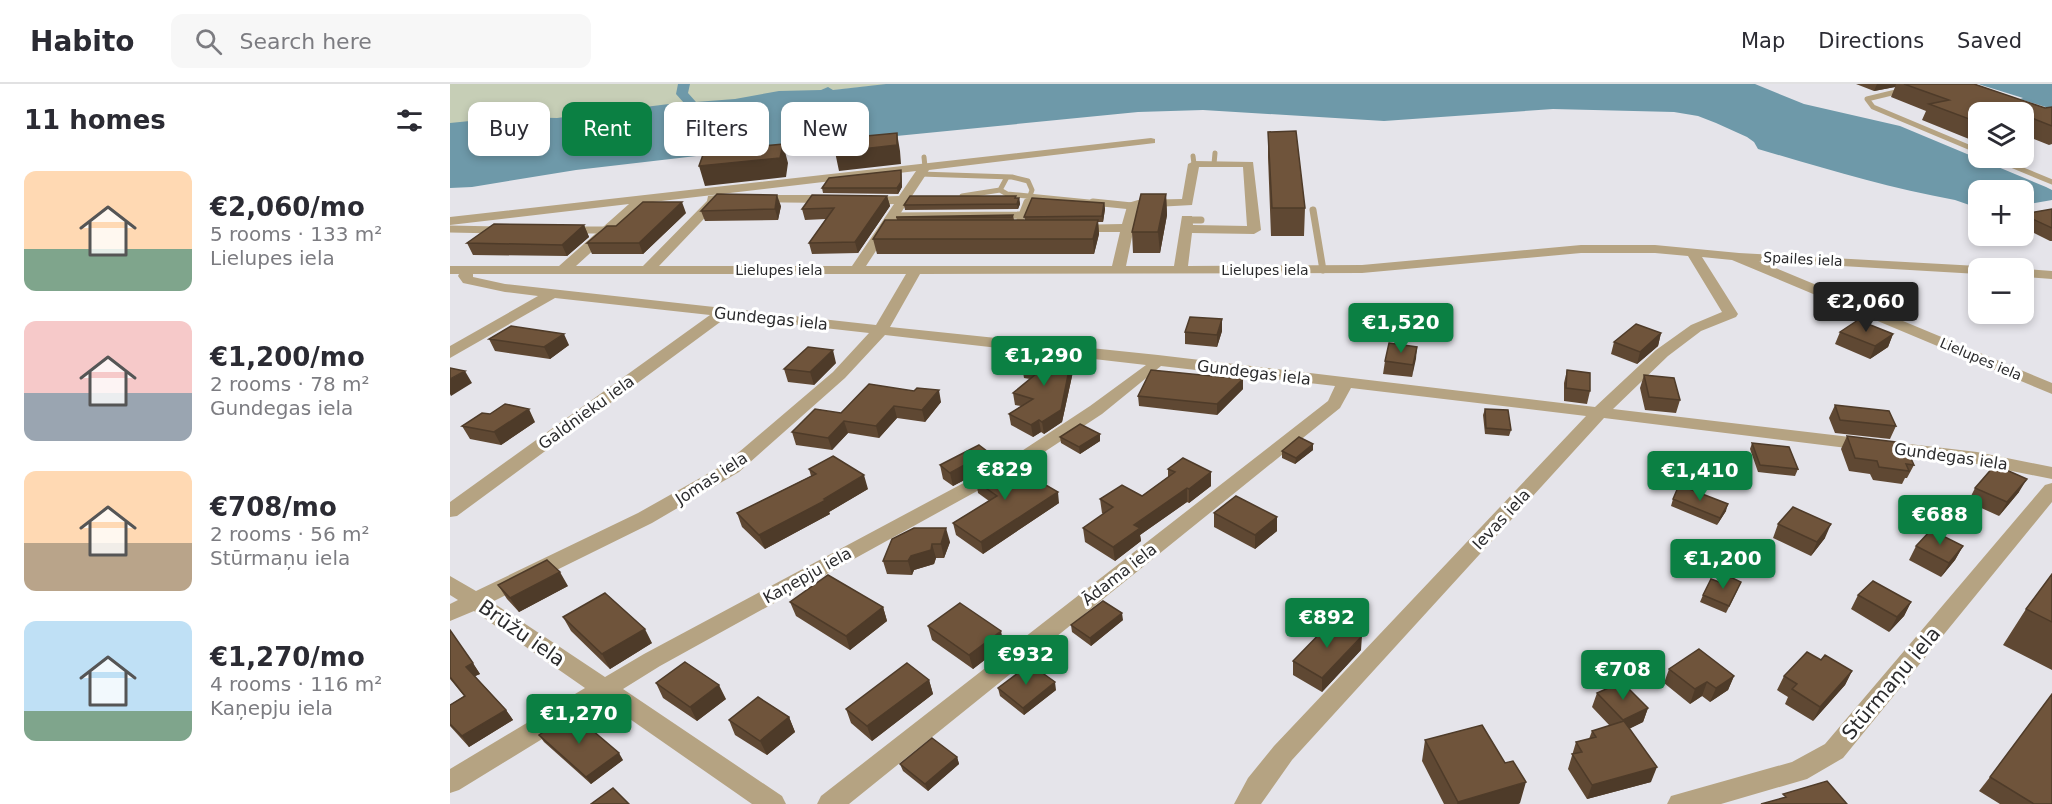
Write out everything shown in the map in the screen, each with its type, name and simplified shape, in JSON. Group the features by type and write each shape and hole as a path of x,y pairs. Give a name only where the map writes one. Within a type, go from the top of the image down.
{"street":[{"path":"450,221 1151,141"},
{"path":"1180,270 1191,223 1188,202 1194,160 1215,158 1250,164 1254,230 1191,223"},
{"path":"856,270 891,216 907,198 923,166"},
{"path":"782,199 797,181"},
{"path":"563,270 638,203 647,199 846,201 907,198"},
{"path":"647,270 716,199"},
{"path":"1118,270 1132,206 1188,202"},
{"path":"882,229 1023,228"},
{"path":"1061,228 1126,228"},
{"name":"Lielupes iela","path":"450,270 1323,270 1362,269 1581,249 1655,249 1735,256 2052,389"},
{"name":"Ievas iela","path":"1247,804 1257,786 1283,753 1600,412 1671,347 1696,328 1731,314 1693,253"},
{"name":"Spailes iela","path":"1735,256 1785,257 1968,269"},
{"name":"Gundegas iela","path":"469,270 465,276 474,282 504,288 1158,360 1600,412 1977,458 2030,466 2052,473"},
{"path":"450,353 552,294 585,270"},
{"name":"Jomas iela","path":"450,613 645,518 732,468 838,375 880,331 915,271"},
{"path":"2034,274 2052,275"},
{"name":"Galdnieku iela","path":"450,511 723,313"},
{"name":"Kaņepju iela","path":"450,782 602,689 778,590 1020,460 1096,410 1152,368 1158,360"},
{"name":"Ādama iela","path":"830,804 1334,404 1341,393 1344,382"},
{"name":"Stūrmaņu iela","path":"1680,804 1798,771 1834,751 2052,489"},
{"name":"Brūžu iela","path":"450,584 773,804"}],"lane":[{"path":"1911,89 1880,94 1867,99 1874,108 1968,147"},
{"path":"923,166 1028,182 1032,190 1022,215 1023,228"},
{"path":"2018,168 2052,182"},
{"path":"1000,190 1007,177"},
{"path":"962,196 1000,190 1007,194 1132,206"},
{"path":"1312,210 1323,270"},
{"path":"891,216 1022,215"},
{"path":"450,229 502,230"},
{"path":"561,230 608,230"}],"green space":[{"path":"450,84 892,84 722,102 664,102 664,108 652,109 652,102 562,102 562,119 550,120 550,102 468,102 468,125 450,126"}],"water":[{"path":"886,84 1755,84 1804,104 1900,126 1968,154 1968,168 2001,168 2029,180 1968,180 1968,205 1905,190 1758,149 1747,137 1716,123 1698,116 1674,112 1553,109 1384,121 1203,110 1138,112 869,139 869,102 781,102 781,147 769,149 769,102 695,102 735,99 779,91 821,90 828,87 833,90"},
{"path":"1978,84 2052,84 2052,109 2020,99 2023,98"},
{"path":"664,105 664,156 696,156 576,170 472,187 450,188 450,123 468,121 468,156 550,156 550,118 562,117 562,156 652,156 652,106"},
{"path":"2034,182 2052,190 2052,200 2034,203"}],"building":[{"path":"1904,84 1974,84 2027,102 1968,102 1968,119 1929,104 1949,100"},
{"path":"2034,104 2045,108 2052,107 2052,126 2034,119"},
{"path":"1296,131 1305,208 1272,208 1268,132"},
{"path":"897,133 897,145 869,148 869,136"},
{"path":"781,144 780,158 699,166 703,156 769,156 769,145"},
{"path":"901,170 901,182 897,188 822,188 829,178"},
{"path":"717,194 777,195 775,209 701,211"},
{"path":"1141,194 1166,194 1158,232 1132,232"},
{"path":"812,195 887,196 855,242 809,243 834,208 802,209"},
{"path":"910,196 1016,196 1015,198 1019,198 1017,204 904,205"},
{"path":"1032,198 1104,203 1102,216 1024,217"},
{"path":"643,202 682,202 639,243 587,243 607,226 616,226"},
{"path":"2052,209 2052,228 2034,220 2034,212"},
{"path":"1013,215 1012,217 896,217"},
{"path":"885,220 1098,220 1093,239 873,239"},
{"path":"494,224 584,225 562,245 467,243"},
{"path":"1190,317 1222,319 1217,335 1185,332"},
{"path":"1858,320 1893,334 1875,346 1840,332"},
{"path":"1636,324 1661,333 1640,352 1614,342"},
{"path":"511,326 564,334 544,347 489,339"},
{"path":"1389,343 1417,347 1413,365 1385,361"},
{"path":"808,347 833,350 810,372 784,369"},
{"path":"1031,351 1072,355 1061,410 1042,422 1039,420 1031,425 1009,414 1033,399 1013,393 1042,369 1022,367"},
{"path":"450,368 465,371 450,379"},
{"path":"1151,370 1243,379 1217,404 1138,396"},
{"path":"1567,370 1590,373 1590,391 1566,388"},
{"path":"1644,375 1674,378 1680,400 1649,397"},
{"path":"869,384 914,391 917,388 939,390 922,410 894,406 876,426 844,421 828,438 792,432 815,409 841,413"},
{"path":"505,404 529,409 494,432 462,426 482,413 490,414"},
{"path":"1835,405 1889,411 1896,426 1840,420"},
{"path":"1485,409 1508,410 1511,430 1486,428"},
{"path":"1080,424 1100,434 1079,447 1060,437"},
{"path":"1847,436 1904,443 1914,465 1906,464 1909,471 1879,467 1877,461 1855,458"},
{"path":"1299,437 1313,444 1296,458 1282,451"},
{"path":"1752,443 1789,447 1798,469 1760,465"},
{"path":"979,445 988,452 950,473 940,465"},
{"path":"833,456 864,475 824,499 826,500 759,535 737,513 816,474 809,469"},
{"path":"1183,458 1211,472 1134,525 1140,528 1113,547 1083,528 1113,507 1100,499 1122,485 1142,496 1175,472 1168,469"},
{"path":"1013,461 1028,471 1025,473 1058,492 981,542 953,523 997,496 976,481"},
{"path":"1995,465 2027,479 2007,502 1975,488"},
{"path":"1679,485 1728,504 1720,518 1673,499"},
{"path":"1236,496 1277,517 1255,535 1214,513"},
{"path":"1793,507 1831,524 1817,542 1778,524"},
{"path":"914,528 946,528 941,544 932,544 931,550 911,556 908,561 883,561 892,539"},
{"path":"1931,530 1963,546 1949,563 1916,546"},
{"path":"547,560 560,572 510,598 498,585"},
{"path":"2052,574 2052,622 2026,609"},
{"path":"828,575 883,607 846,636 790,602"},
{"path":"1726,575 1741,582 1729,606 1703,595 1711,579 1722,583"},
{"path":"1873,581 1911,602 1897,617 1858,595"},
{"path":"605,593 645,629 602,654 563,617"},
{"path":"1103,601 1122,613 1090,638 1071,625"},
{"path":"960,603 1001,631 969,655 928,626"},
{"path":"1333,620 1362,636 1322,678 1293,661"},
{"path":"450,630 473,663 466,667 506,710 462,736 450,724 450,705 465,696 450,677"},
{"path":"1699,649 1734,676 1716,688 1707,682 1695,689 1669,669"},
{"path":"1807,652 1821,660 1825,655 1852,671 1820,707 1792,689 1797,684 1784,676"},
{"path":"685,662 719,685 690,707 656,683"},
{"path":"907,663 929,680 867,726 846,709"},
{"path":"1030,664 1055,682 1023,708 998,688"},
{"path":"1622,682 1648,708 1623,720 1597,693"},
{"path":"2052,694 2052,804 2034,804 1990,777"},
{"path":"758,697 789,717 760,741 729,720"},
{"path":"572,713 619,753 586,777 539,735"},
{"path":"1624,721 1657,767 1592,785 1572,754 1582,752 1576,742 1596,737 1592,731"},
{"path":"1482,725 1505,763 1513,761 1526,782 1458,802 1425,740"},
{"path":"932,738 957,757 925,784 900,764"},
{"path":"1827,781 1847,804 1761,804 1786,797 1783,794"},
{"path":"613,788 629,804 591,804"}],"waterway":[{"path":"684,84 682,94 690,102"}]}
